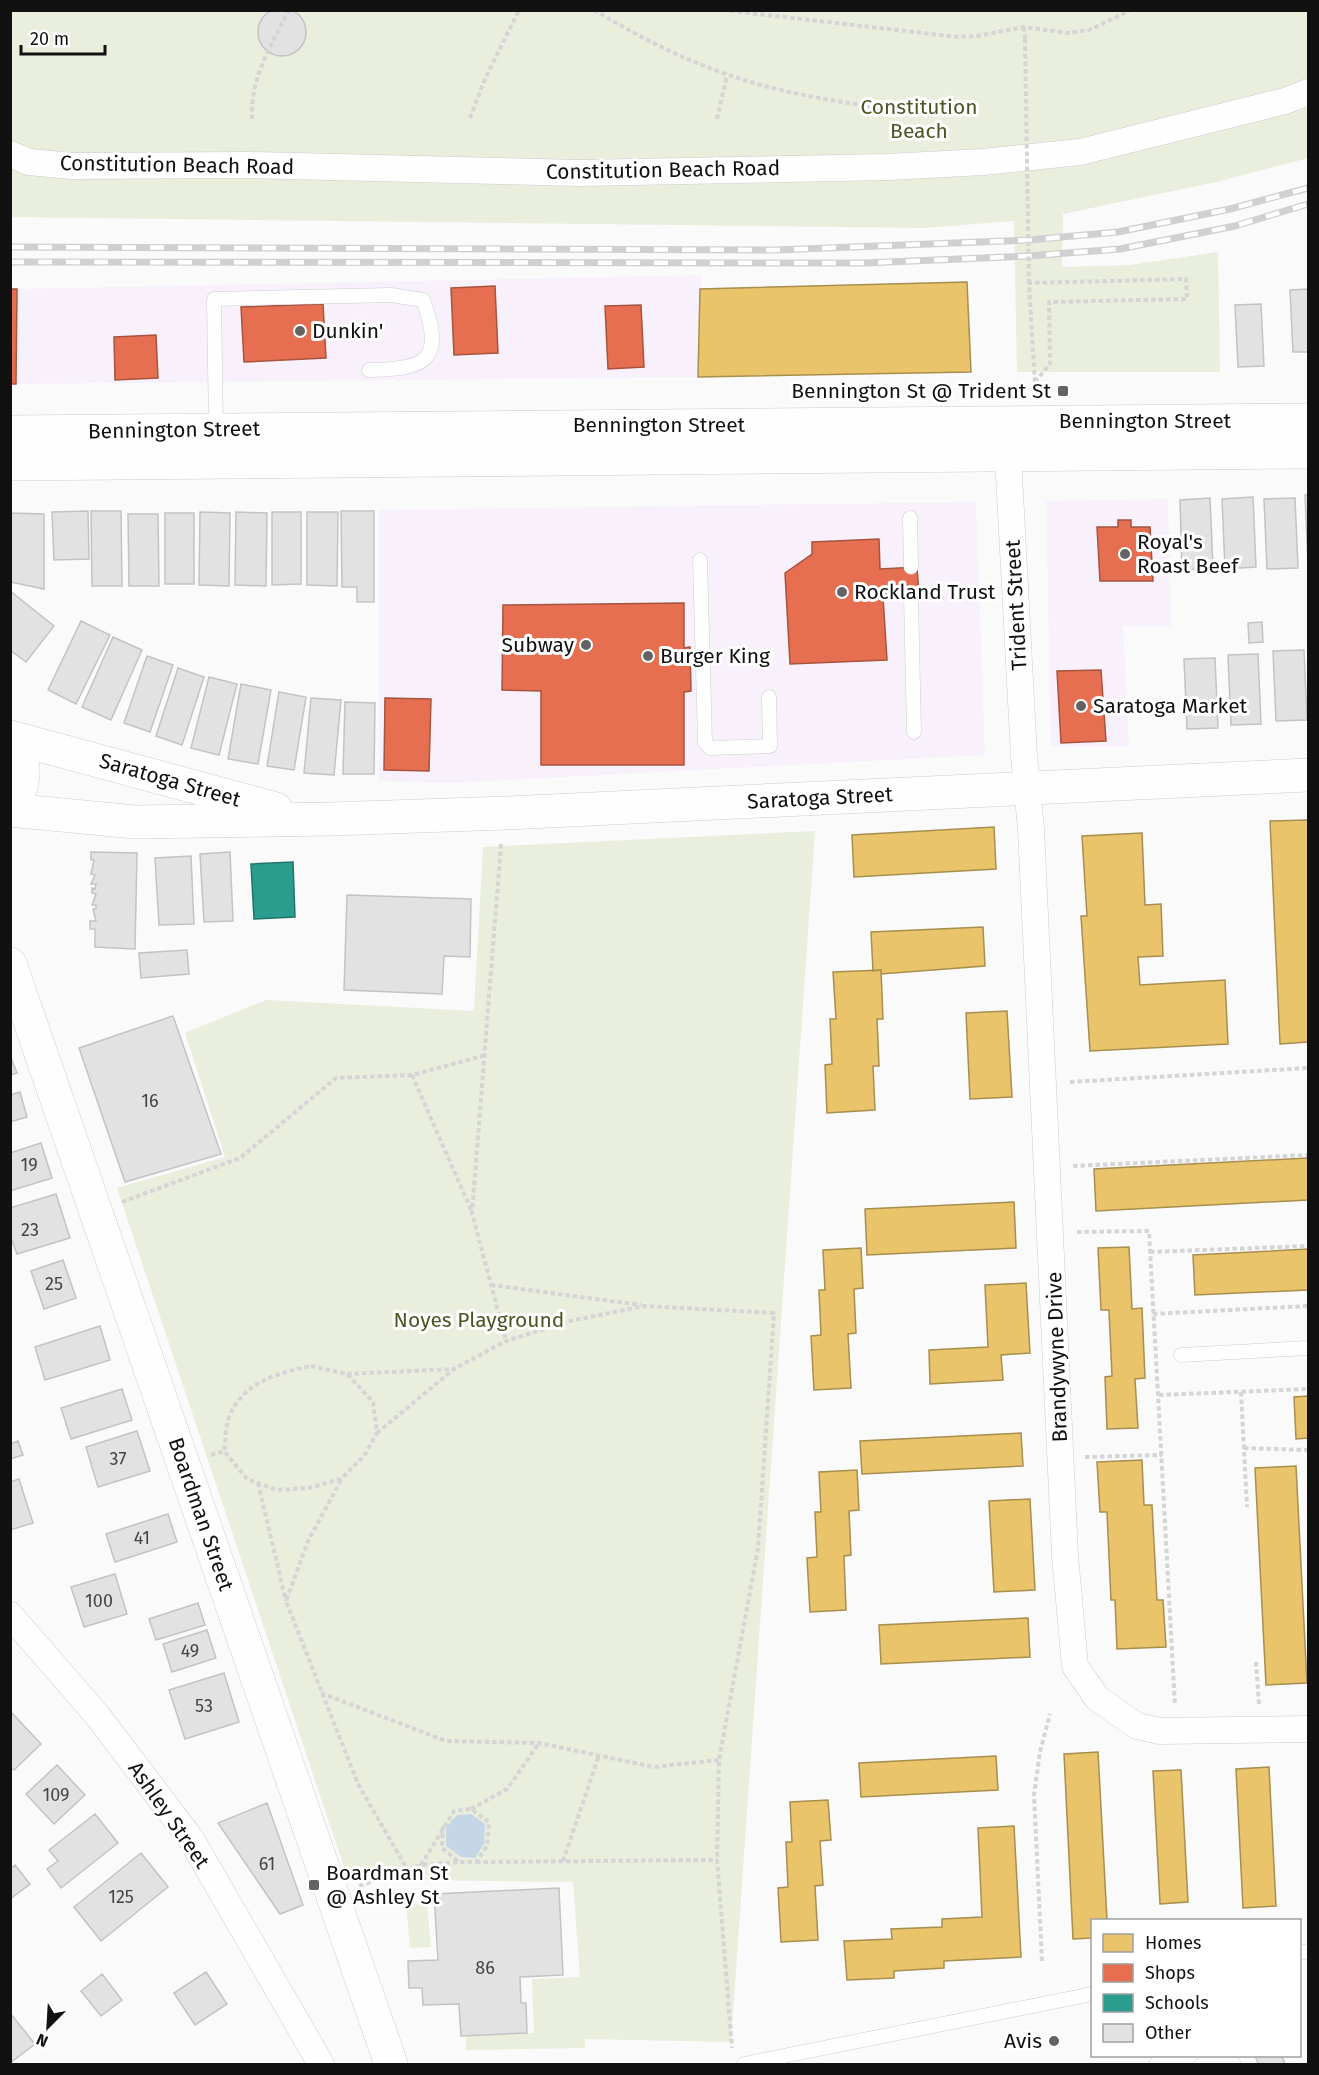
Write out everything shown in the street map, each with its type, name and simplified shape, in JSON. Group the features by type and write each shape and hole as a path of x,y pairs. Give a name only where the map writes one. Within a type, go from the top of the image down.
{"main road":[{"name":"Bennington Street","path":"10,464 367,444 502,426 1308,420"},
{"path":"789,424 789,457"},
{"path":"617,458 618,425"},
{"path":"502,426 502,459"},
{"name":"Bennington Street","path":"10,432 216,429 502,459 1308,452"},
{"path":"10,738 19,751 24,771 19,793 10,805"},
{"name":"Saratoga Street","path":"10,738 153,774 254,804 331,819"},
{"name":"Saratoga Street","path":"10,810 135,822 331,819 517,813 1308,775"},
{"name":"Boardman Street","path":"10,964 391,2064"}],"street":[{"name":"Constitution Beach Road","path":"10,154 29,162 72,166 249,165 579,173 888,167 983,162 1080,152 1274,104 1308,92"},
{"name":"Trident Street","path":"1006,422 1027,788"},
{"name":"Brandywyne Drive","path":"1027,788 1049,1173 1065,1556 1075,1666 1097,1698 1137,1726 1160,1731 1198,1732 1308,1729"},
{"name":"Ashley Street","path":"10,1615 98,1716 191,1839 321,2064"}],"lane":[{"path":"216,429 214,299 391,295 423,300 434,337 431,352 420,363 398,370 369,370"},
{"path":"910,518 910,567"},
{"path":"700,560 705,742 710,748 770,746 769,697"},
{"path":"911,596 914,732"},
{"path":"1180,1355 1308,1348"},
{"path":"744,2064 1091,1994"},
{"path":"1156,2064 1182,2057"}],"path":[{"path":"252,119 253,88 289,10"},
{"path":"470,118 484,81 519,10"},
{"path":"594,10 647,41 727,75 793,93 936,116"},
{"path":"723,10 958,37 1024,27 1068,33 1089,30 1131,10"},
{"path":"1024,27 1029,283 1036,396"},
{"path":"717,119 727,75"},
{"path":"1029,283 1186,279 1187,299 1049,302 1050,364 1035,382"},
{"path":"472,1213 502,835"},
{"path":"96,1212 240,1158 336,1078 412,1075 486,1055"},
{"path":"1065,1083 1308,1068"},
{"path":"412,1075 472,1213 506,1341"},
{"path":"1071,1166 1308,1155"},
{"path":"1073,1232 1149,1231 1175,1712"},
{"path":"1150,1252 1308,1245"},
{"path":"491,1285 644,1306 774,1313 758,1548 719,1760 717,1860 732,2053"},
{"path":"286,1601 308,1541 341,1479 363,1456 377,1433 454,1369 506,1341 570,1322 644,1306"},
{"path":"1153,1314 1308,1306"},
{"path":"341,1479 298,1489 277,1490 248,1479 224,1450 229,1417 248,1389 276,1374 310,1366 347,1374 454,1369"},
{"path":"347,1374 373,1402 377,1433"},
{"path":"1159,1395 1308,1389"},
{"path":"1241,1392 1247,1507"},
{"path":"1244,1448 1308,1450"},
{"path":"1084,1457 1162,1455"},
{"path":"258,1483 286,1601 321,1693 358,1784 407,1869"},
{"path":"1256,1662 1259,1710"},
{"path":"321,1693 446,1741 539,1743 654,1767 719,1760"},
{"path":"1042,1961 1034,1796 1040,1752 1050,1714"},
{"path":"421,1864 454,1811 471,1809 507,1789 539,1743"},
{"path":"563,1861 599,1755"},
{"path":"471,1809 489,1822 487,1846 476,1862"},
{"path":"443,1826 442,1848 459,1862"},
{"path":"333,1894 421,1864 717,1860"}],"shaded area":[{"path":"701,275 698,377 16,384 17,289"},
{"path":"1168,499 1171,626 1123,626 1129,747 1051,746 1046,501"},
{"path":"976,502 985,755 452,783 379,781 379,510"}],"green space":[{"name":"Constitution Beach","path":"11,11 1308,11 1308,158 1216,182 1063,214 1062,267 1130,265 1218,252 1220,372 1017,372 1014,221 924,228 11,217"},
{"name":"Noyes Playground","path":"815,831 731,2042 585,2039 585,2048 466,2050 466,2036 534,2033 532,1979 580,1977 573,1882 348,1879 117,1188 225,1157 185,1033 266,1000 474,1011 483,847"},
{"path":"427,1903 431,1947 410,1948 406,1904"}],"water":[{"path":"471,1814 485,1824 484,1844 475,1858 461,1857 446,1846 446,1827 457,1815"}],"building: Homes":[{"path":"967,282 971,372 698,377 700,289"},
{"path":"1308,820 1308,1042 1280,1044 1270,821"},
{"path":"994,827 996,869 854,877 852,835"},
{"path":"1142,833 1145,905 1161,904 1163,956 1138,957 1140,985 1225,980 1228,1044 1090,1051 1081,916 1087,916 1082,836"},
{"path":"983,927 985,966 881,974 881,970 873,971 871,932"},
{"path":"881,970 883,1019 877,1019 879,1066 873,1066 875,1110 827,1113 825,1065 832,1064 830,1019 836,1019 833,972"},
{"path":"1007,1011 1012,1097 970,1099 966,1013"},
{"path":"1308,1158 1308,1200 1096,1211 1094,1169"},
{"path":"1014,1202 1016,1248 867,1255 865,1209"},
{"path":"1129,1247 1132,1309 1142,1308 1145,1378 1135,1379 1138,1428 1107,1429 1105,1377 1112,1376 1109,1310 1101,1310 1098,1248"},
{"path":"861,1248 863,1288 854,1289 856,1333 848,1334 851,1388 814,1390 811,1336 821,1335 819,1290 825,1290 823,1250"},
{"path":"1308,1249 1308,1290 1195,1295 1193,1255"},
{"path":"1026,1283 1030,1353 1001,1355 1003,1380 930,1384 929,1350 988,1347 985,1285"},
{"path":"1308,1396 1308,1438 1296,1439 1294,1397"},
{"path":"1021,1433 1023,1466 862,1474 860,1441"},
{"path":"1142,1460 1144,1505 1152,1505 1157,1600 1163,1600 1166,1647 1117,1649 1115,1600 1111,1600 1107,1512 1100,1512 1097,1462"},
{"path":"1296,1466 1307,1683 1266,1685 1255,1468"},
{"path":"857,1470 859,1510 849,1511 851,1555 844,1556 846,1610 810,1612 807,1558 817,1557 815,1512 821,1512 819,1472"},
{"path":"1030,1499 1035,1590 994,1592 989,1501"},
{"path":"1028,1618 1030,1657 881,1664 879,1625"},
{"path":"1098,1752 1107,1919 1091,1919 1091,1938 1073,1939 1064,1754"},
{"path":"996,1756 998,1790 861,1797 859,1763"},
{"path":"1269,1767 1276,1906 1243,1908 1236,1769"},
{"path":"1181,1770 1188,1902 1160,1904 1153,1771"},
{"path":"828,1800 831,1840 820,1841 823,1885 815,1886 818,1940 781,1942 778,1888 788,1887 786,1842 792,1842 790,1802"},
{"path":"1014,1826 1021,1957 944,1961 944,1968 894,1971 894,1978 847,1980 844,1941 892,1939 891,1929 942,1927 942,1919 982,1917 978,1828"}],"building: Shops":[{"path":"495,286 498,353 454,355 451,288"},
{"path":"10,289 17,289 16,384 10,384"},
{"path":"323,304 326,358 244,362 241,307"},
{"path":"641,305 644,367 608,369 605,306"},
{"path":"156,335 158,378 115,380 114,337"},
{"name":"Royal's Roast Beef","path":"1118,520 1131,520 1131,527 1150,527 1153,581 1100,581 1097,527 1118,527"},
{"path":"879,539 880,569 917,567 919,595 883,597 887,660 790,664 785,573 812,554 812,542"},
{"path":"684,603 684,648 690,647 691,691 684,692 684,765 541,765 541,691 502,690 503,605"},
{"name":"Saratoga Market","path":"1101,670 1106,741 1061,743 1057,671"},
{"path":"385,698 431,699 429,771 384,770"}],"building: Schools":[{"path":"293,862 295,917 254,919 251,864"}],"building: Other":[{"path":"277,8 287,8 299,15 306,27 306,37 299,49 287,56 277,56 262,45 258,37 258,27 269,12"},
{"path":"1308,289 1308,352 1293,352 1290,290"},
{"path":"1261,304 1264,366 1238,367 1235,305"},
{"path":"1305,495 1308,495 1308,565"},
{"path":"1253,497 1256,567 1225,569 1222,499"},
{"path":"1210,498 1213,568 1182,570 1180,500"},
{"path":"1295,498 1298,568 1267,569 1264,499"},
{"path":"88,511 89,559 54,560 52,512"},
{"path":"91,511 121,511 122,586 92,586"},
{"path":"341,511 374,511 374,602 357,602 357,587 342,587"},
{"path":"200,512 230,513 229,586 199,585"},
{"path":"236,512 267,513 266,586 235,585"},
{"path":"272,512 301,512 301,584 272,585"},
{"path":"307,512 338,512 337,586 307,585"},
{"path":"10,513 44,514 44,589 10,582"},
{"path":"165,513 194,513 194,584 165,584"},
{"path":"128,514 158,514 159,586 129,586"},
{"path":"10,591 54,626 26,662 10,650"},
{"path":"81,621 110,635 76,704 48,690"},
{"path":"1262,622 1263,642 1249,643 1248,623"},
{"path":"113,637 142,650 111,720 82,707"},
{"path":"1304,650 1307,720 1276,721 1273,651"},
{"path":"1258,654 1261,724 1231,725 1228,655"},
{"path":"147,656 173,665 150,732 124,723"},
{"path":"1215,658 1218,728 1187,729 1184,659"},
{"path":"178,668 204,677 182,745 156,736"},
{"path":"209,677 237,684 219,755 191,748"},
{"path":"241,684 271,690 258,764 228,759"},
{"path":"279,692 306,697 294,770 267,766"},
{"path":"311,698 341,700 334,775 304,773"},
{"path":"345,702 375,703 374,774 343,774"},
{"path":"91,852 137,853 135,949 95,947 95,929 90,929 90,921 96,921 93,909 96,909 96,905 92,905 96,894 92,893 92,888 95,889 96,884 91,884 95,875 91,874 94,860 91,860"},
{"path":"230,852 233,921 204,922 200,854"},
{"path":"191,856 194,924 159,925 155,858"},
{"path":"347,895 471,899 470,957 444,956 442,994 344,990"},
{"path":"187,950 189,974 141,978 139,953"},
{"path":"173,1016 221,1154 125,1182 79,1048"},
{"path":"10,1055 17,1073 10,1075"},
{"path":"20,1092 27,1117 10,1122 10,1095"},
{"path":"41,1143 52,1178 10,1191 10,1153"},
{"path":"56,1194 70,1238 17,1254 10,1235 10,1208"},
{"path":"63,1260 76,1298 44,1309 31,1271"},
{"path":"100,1326 110,1360 45,1380 35,1347"},
{"path":"122,1389 132,1420 71,1439 61,1408"},
{"path":"137,1431 150,1471 98,1487 86,1447"},
{"path":"18,1441 23,1455 10,1459 10,1444"},
{"path":"19,1479 33,1523 10,1530 10,1482"},
{"path":"168,1514 177,1542 115,1562 106,1534"},
{"path":"115,1574 127,1614 84,1627 71,1587"},
{"path":"198,1603 205,1625 156,1640 149,1619"},
{"path":"207,1630 216,1658 172,1672 163,1644"},
{"path":"224,1673 239,1722 185,1739 169,1690"},
{"path":"10,1711 41,1744 14,1770 10,1767"},
{"path":"57,1765 85,1795 54,1824 26,1794"},
{"path":"267,1803 303,1905 280,1914 218,1823"},
{"path":"95,1814 118,1843 61,1888 47,1869 58,1861 49,1850"},
{"path":"141,1853 168,1887 101,1941 74,1907"},
{"path":"15,1865 30,1884 10,1899 10,1869"},
{"path":"559,1888 563,1975 520,1977 521,2003 526,2003 527,2033 461,2036 459,2004 423,2005 422,1988 409,1988 408,1961 438,1960 434,1894"},
{"path":"206,1972 227,2004 195,2025 174,1993"},
{"path":"102,1974 122,2000 101,2016 81,1991"},
{"path":"10,2013 35,2044 10,2063"},
{"path":"1255,2057 1282,2057 1285,2064 1258,2064"}],"railway":[{"path":"10,247 776,250 1028,240 1118,232 1230,209 1308,188"},
{"path":"10,262 865,263 1028,256 1120,249 1235,226 1308,204"}],"place":[{"name":"Dunkin'","path":"300,331"},
{"name":"Bennington St @ Trident St","path":"1063,391"},
{"name":"Royal's Roast Beef","path":"1125,554"},
{"name":"Rockland Trust","path":"842,592"},
{"name":"Subway","path":"586,645"},
{"name":"Burger King","path":"648,656"},
{"name":"Saratoga Market","path":"1081,706"},
{"name":"Boardman St @ Ashley St","path":"314,1885"},
{"name":"Avis","path":"1054,2041"}]}
